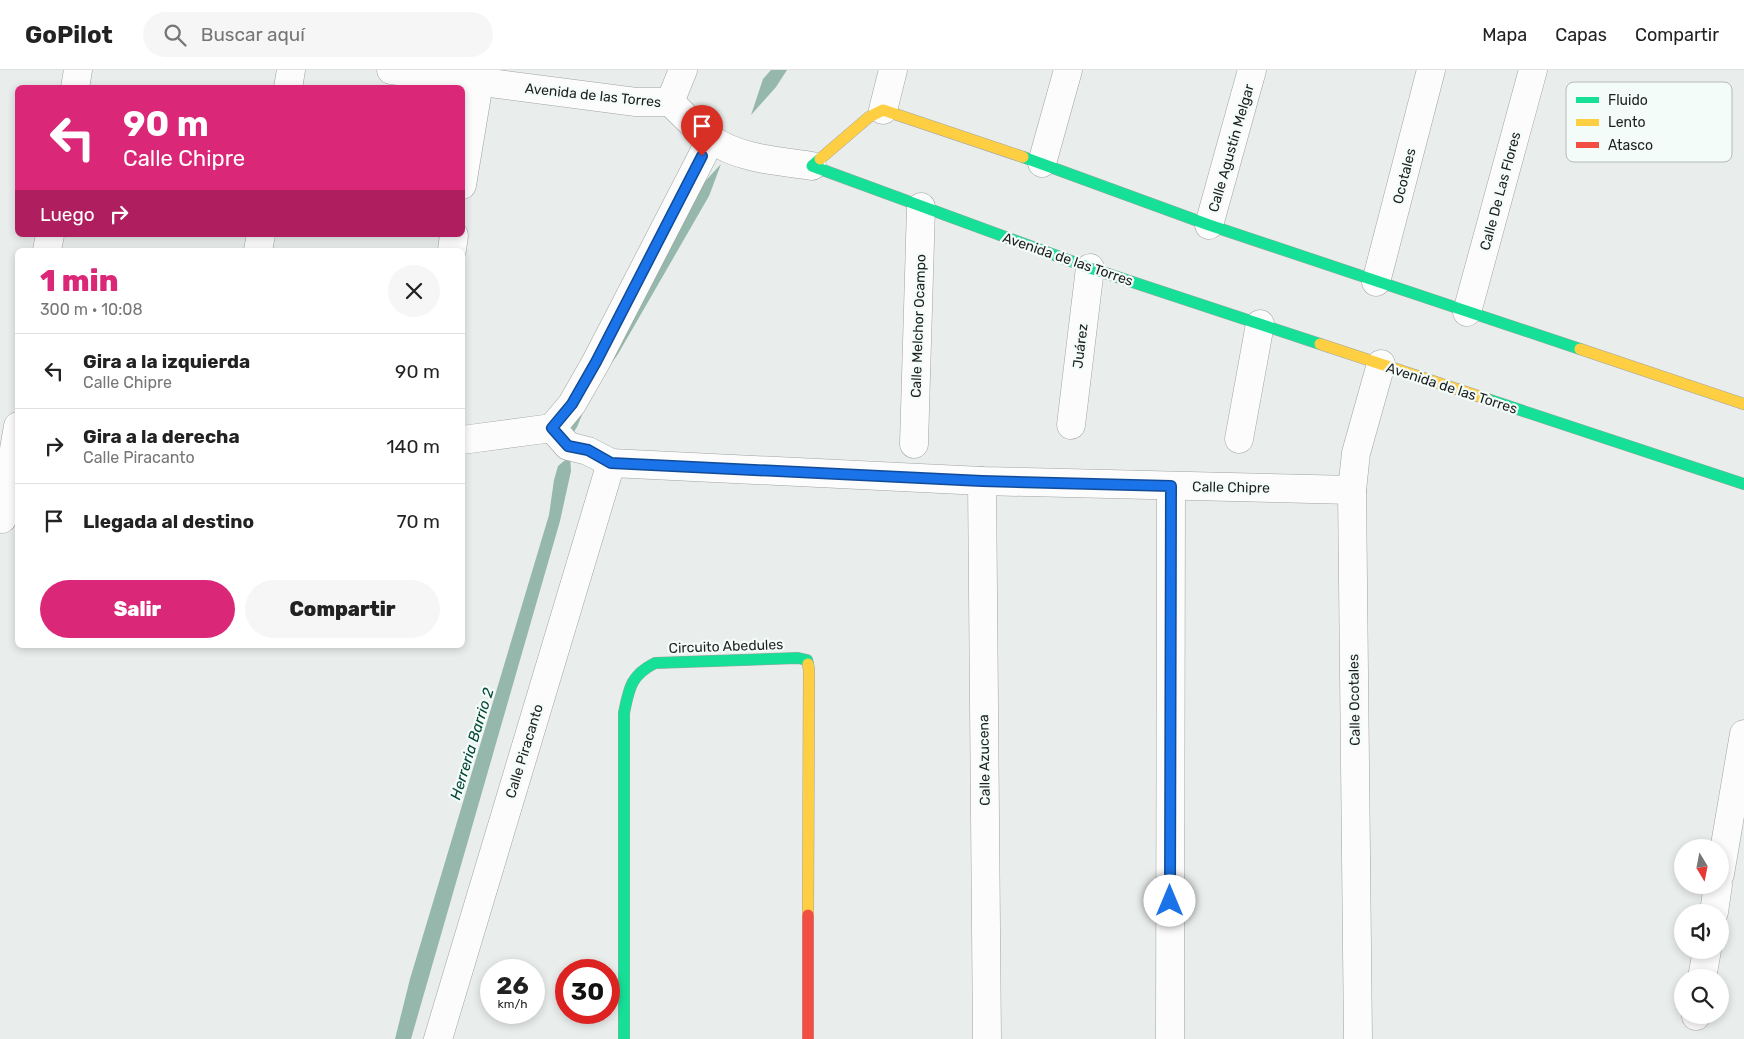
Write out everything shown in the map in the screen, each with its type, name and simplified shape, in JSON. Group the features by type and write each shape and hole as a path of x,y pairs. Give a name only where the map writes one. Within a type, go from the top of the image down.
{"main road":[{"path":"812,166 869,117 882,110 1042,163 1209,225 1376,282 1744,404"},
{"name":"Avenida de las Torres","path":"812,166 1090,268 1744,484"},
{"name":"Circuito Abedules","path":"624,1039 624,713 630,685 642,669 655,663 798,658 807,660 809,670 808,1039"}],"street":[{"path":"76,85 78,70"},
{"path":"289,85 292,70"},
{"name":"Avenida de las Torres","path":"391,70 636,102 670,102 711,139 724,146 751,156 812,166"},
{"path":"670,102 683,70"},
{"path":"882,110 892,70"},
{"path":"1042,163 1068,70"},
{"name":"Calle Agustín Melgar","path":"1209,225 1252,70"},
{"name":"Ocotales","path":"1376,282 1431,70"},
{"name":"Calle De Las Flores","path":"1467,312 1533,70"},
{"path":"465,167 479,83"},
{"path":"465,440 552,428 572,404 596,362 711,139"},
{"name":"Calle Melchor Ocampo","path":"914,444 921,207"},
{"name":"Juárez","path":"1071,425 1090,268"},
{"path":"1239,438 1260,324"},
{"name":"Calle Ocotales","path":"1358,1039 1352,490 1356,453 1382,364"},
{"name":"Calle Chipre","path":"552,428 568,446 588,450 611,463 982,481 1352,490"},
{"path":"6,518 15,449"},
{"name":"Calle Piracanto","path":"438,1039 611,463"},
{"name":"Calle Azucena","path":"982,481 987,1039"},
{"path":"1170,1039 1171,486"},
{"path":"1726,839 1744,734"}],"shaded area":[{"path":"771,70 787,70 776,87 751,115 763,79"},
{"path":"721,164 709,196 618,354 592,391 577,427 571,436 570,426 698,189"},
{"path":"570,456 571,471 560,521 411,1039 395,1039 410,979 549,515 558,466"}],"traffic: fast":[{"path":"1023,157 1209,225 1580,349"},
{"path":"820,159 812,166 1090,268 1320,344"},
{"path":"1487,399 1744,484"},
{"path":"624,1039 624,713 632,683 641,672 655,663 798,658 807,660 808,664"}],"traffic: slow":[{"path":"820,159 869,117 883,110 1023,157"},
{"path":"1320,344 1487,399"},
{"path":"1580,349 1744,404"},
{"path":"808,664 808,915"}],"traffic: jam":[{"path":"808,915 808,1039"}],"route":[{"path":"702,156 596,362 572,404 552,428 568,446 588,450 611,463 982,481 1171,486 1170,901"}],"water label":[{"name":"Herreria Barrio 2","path":"472,744"}]}
